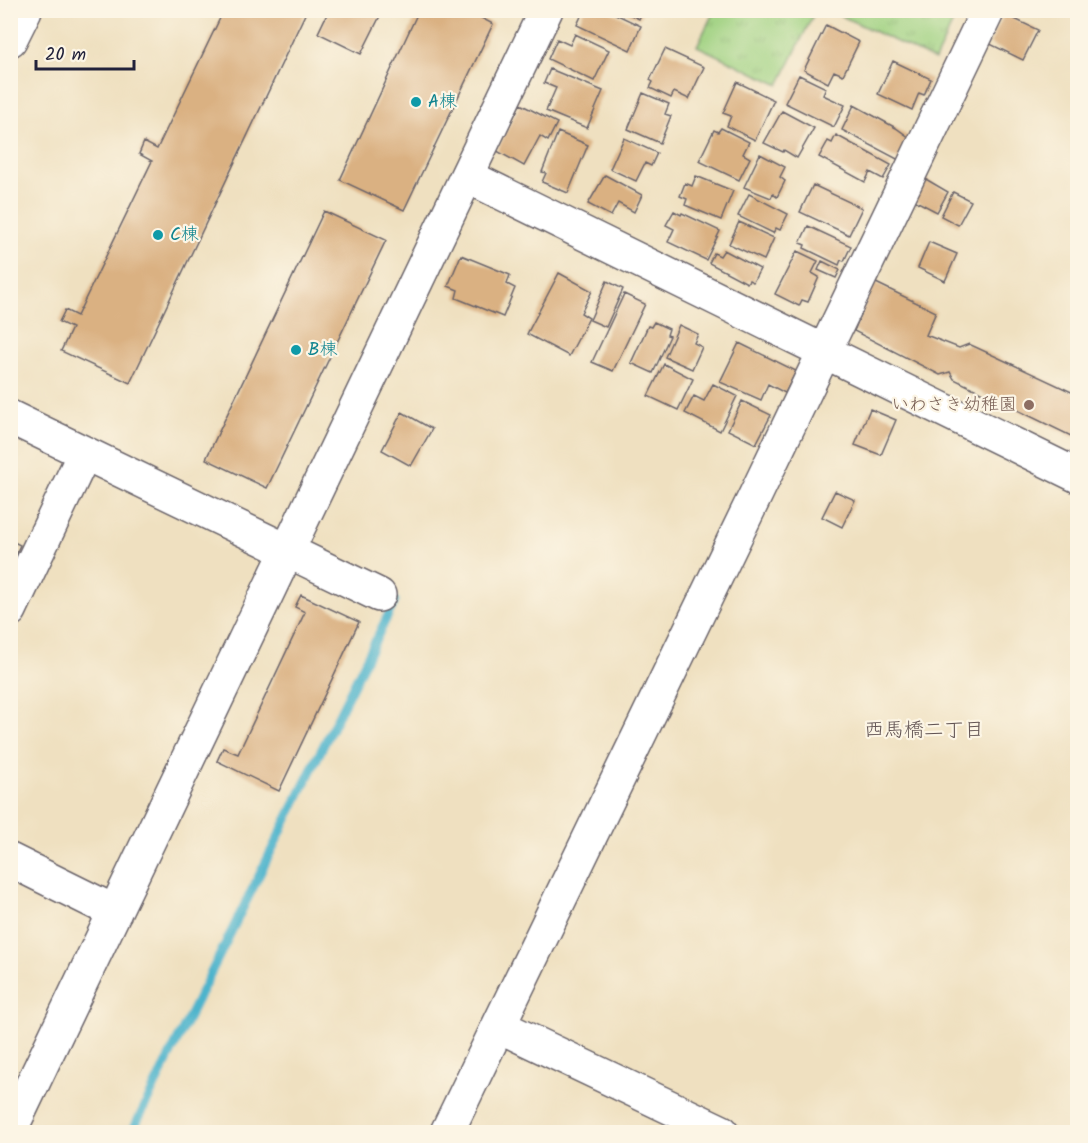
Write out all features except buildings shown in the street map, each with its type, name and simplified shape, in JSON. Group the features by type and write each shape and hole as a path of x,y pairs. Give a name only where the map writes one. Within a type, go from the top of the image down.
{"street":[{"path":"10,40 25,10"},
{"path":"10,1131 546,10"},
{"path":"447,1132 988,10"},
{"path":"467,176 1077,476"},
{"path":"10,417 379,595"},
{"path":"10,610 84,454"},
{"path":"10,860 115,912"},
{"path":"499,1026 722,1132"}],"green space":[{"path":"714,10 815,11 779,85 697,46"},
{"path":"958,10 935,60 831,11"}],"waterway":[{"path":"132,1132 395,601"}],"place":[{"name":"A棟","path":"416,102"},
{"name":"C棟","path":"158,235"},
{"name":"B棟","path":"296,350"},
{"name":"いわさき幼稚園","path":"1029,405"}],"district":[{"name":"西馬橋二丁目","path":"924,731"}]}
